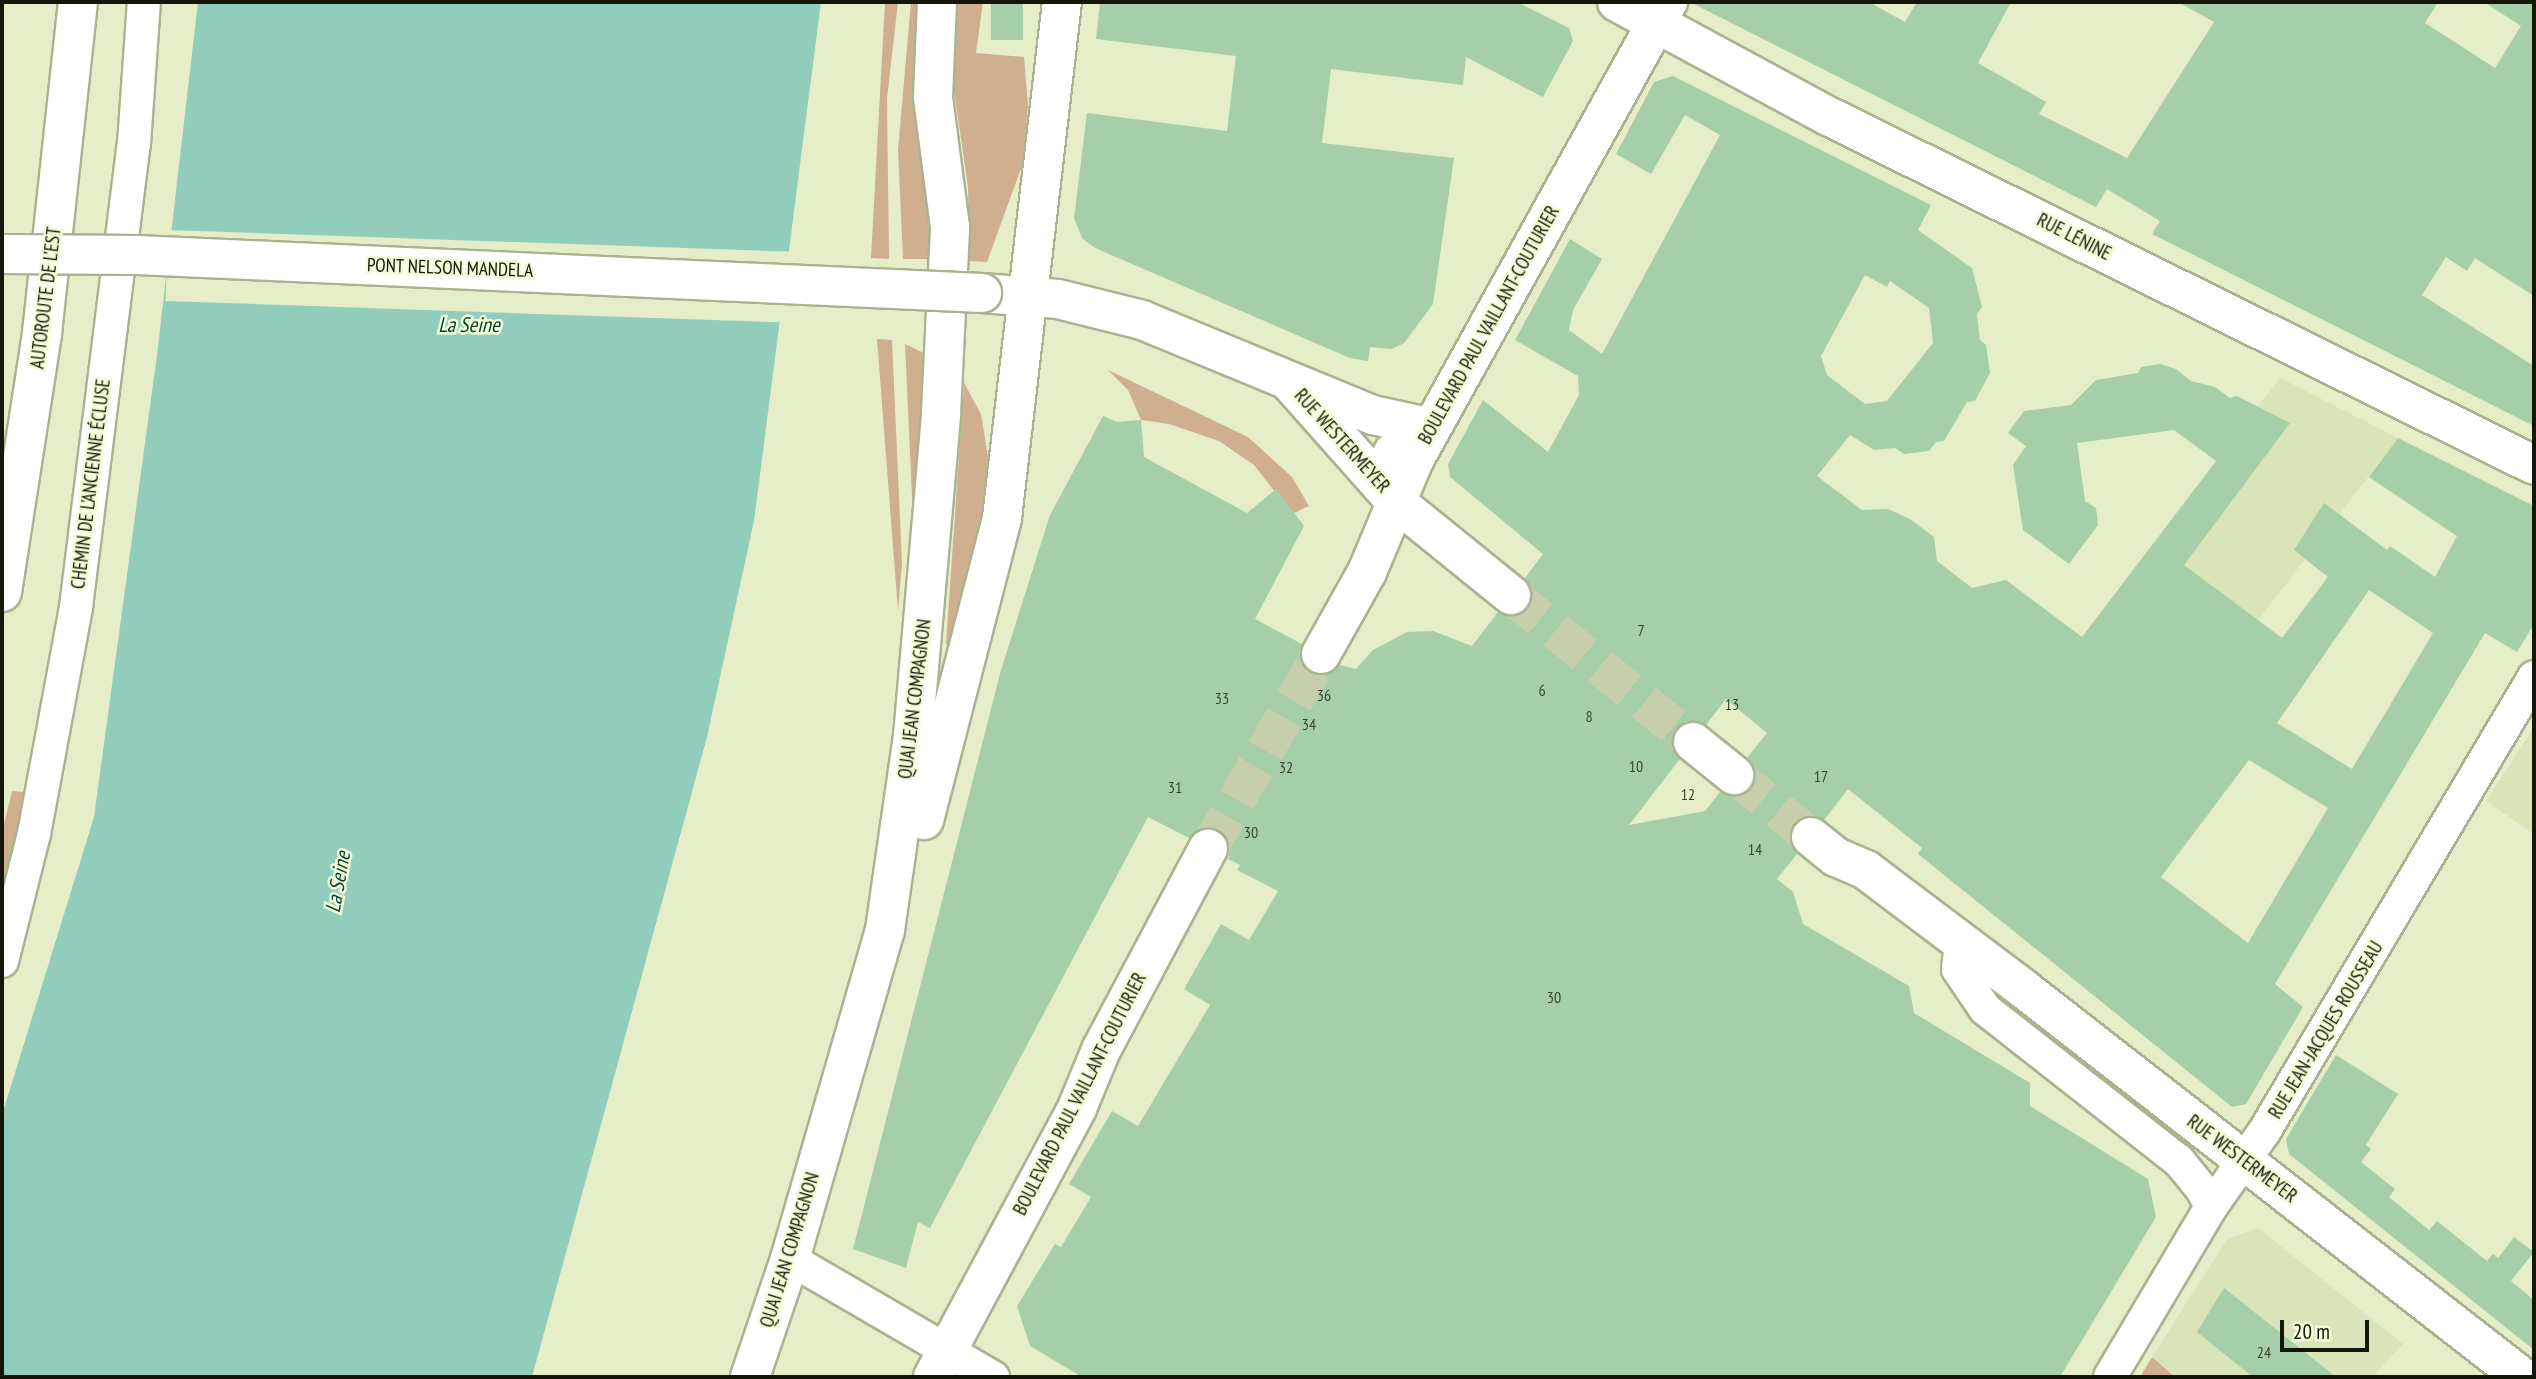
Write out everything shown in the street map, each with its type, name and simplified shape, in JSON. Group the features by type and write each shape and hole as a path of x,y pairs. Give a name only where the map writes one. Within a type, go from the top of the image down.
{"main road":[{"name":"AUTOROUTE DE L’EST","path":"2,592 43,334 78,2"},
{"name":"QUAI JEAN COMPAGNON","path":"750,1377 790,1259 885,930 913,736 941,413 950,227 933,97 937,2"},
{"path":"885,930 906,891 932,779 1002,518 1062,2"},
{"name":"RUE LÉNINE","path":"1617,2 1661,13 1830,117 2534,466"},
{"name":"BOULEVARD PAUL VAILLANT-COUTURIER","path":"1321,654 1367,572 1388,476 1432,428 1661,13"},
{"name":"PONT NELSON MANDELA","path":"8,253 137,255 982,293"},
{"name":"RUE WESTERMEYER","path":"982,293 1029,296 1142,320 1285,379 1511,595"},
{"path":"1285,379 1373,415 1432,428"},
{"path":"932,779 913,736 951,714"},
{"path":"1693,742 1734,775"},
{"name":"RUE WESTERMEYER","path":"1811,837 1836,857 1866,870 2245,1160 2522,1377"},
{"name":"BOULEVARD PAUL VAILLANT-COUTURIER","path":"941,1364 1208,849"}],"street":[{"name":"CHEMIN DE L'ANCIENNE ÉCLUSE","path":"2,961 34,834 76,607 134,144 144,2"},
{"name":"RUE JEAN-JACQUES ROUSSEAU","path":"2110,1377 2211,1208 2245,1160 2534,677"},
{"name":"RUE WESTERMEYER","path":"1961,944 1958,969 1985,1009 2179,1161 2202,1189 2211,1208"},
{"path":"790,1259 941,1364 993,1377"}],"shaded area":[{"path":"885,2 898,2 887,99 889,259 871,258"},
{"path":"911,2 923,2 935,259 903,259 898,150"},
{"path":"958,2 983,2 976,53 1024,57 1028,105 1023,163 987,262 969,261 968,187 951,70"},
{"path":"877,339 892,340 902,563 898,611"},
{"path":"905,344 928,355 915,561"},
{"path":"1108,370 1248,437 1292,477 1309,506 1292,514 1254,465 1219,441 1169,424 1141,420 1128,390"},
{"path":"2280,378 2398,438 2059,880 2216,461"},
{"path":"964,383 981,414 989,463 985,506 951,646 946,644"},
{"path":"2534,727 2534,834 2486,801"},
{"path":"12,791 35,793 2,928 2,832"},
{"path":"2258,1228 2403,1344 2372,1377 2175,1377 2152,1357 2227,1239"},
{"path":"2152,1357 2175,1377 2140,1377"}],"water":[{"name":"La Seine","path":"198,2 821,2 754,521 707,737 532,1377 2,1377 2,1115 94,817 157,355"}],"pier":[{"path":"168,230 794,252 791,323 166,301"}],"building":[{"path":"991,2 1023,2 1023,40 991,40"},
{"path":"1100,2 1517,2 1569,28 1573,41 1543,97 1466,57 1463,85 1331,69 1322,143 1454,158 1433,304 1404,343 1392,349 1370,347 1368,361 1350,358 1095,248 1082,238 1074,218 1087,113 1227,131 1236,56 1096,39"},
{"path":"1690,2 1869,2 1905,22 1917,2 2011,2 1978,63 2046,102 2039,114 2127,158 2214,22 2178,2 2438,2 2425,23 2495,68 2521,26 2484,2 2534,2 2534,296 2475,258 2467,271 2446,257 2422,295 2534,366 2534,426 2152,234 2160,221 2107,189 2096,207"},
{"path":"1673,76 1931,205 1918,230 1972,268 1982,307 1977,314 1980,340 1986,345 1990,373 1975,401 1967,402 1944,441 1936,442 1929,451 1904,454 1895,448 1874,450 1850,435 1817,476 1862,510 1888,509 1910,519 1934,537 1937,561 1972,588 2006,580 2082,637 2216,461 2174,430 2077,443 2085,501 2096,508 2098,525 2069,564 2023,530 2013,465 2026,446 2008,433 2024,411 2071,405 2096,380 2138,373 2141,367 2160,364 2176,369 2191,381 2215,387 2230,398 2237,396 2290,423 2184,565 2282,638 2328,577 2294,550 2324,503 2387,550 2390,546 2435,577 2457,536 2369,477 2398,438 2534,506 2534,624 2517,652 2485,633 2275,984 2303,1007 2246,1104 2232,1107 1918,854 1922,848 1848,789 1824,820 1804,816 1794,824 1790,844 1797,854 1777,879 1793,892 1803,924 1909,986 1914,1013 2030,1083 2030,1106 2148,1179 2156,1217 2060,1377 1082,1377 1030,1346 1017,1306 1055,1244 1061,1247 1091,1197 1069,1184 1112,1111 1138,1126 1210,1005 1184,989 1221,924 1249,940 1278,891 1237,870 1240,865 1228,859 1230,848 1219,830 1207,827 1189,838 1148,817 930,1228 918,1222 906,1268 853,1249 1001,670 1050,515 1103,416 1117,422 1141,420 1144,457 1247,513 1276,489 1304,526 1255,619 1302,644 1302,665 1310,673 1322,676 1340,665 1356,669 1373,650 1407,632 1433,631 1472,646 1498,612 1518,616 1528,608 1532,588 1525,578 1543,554 1450,477 1448,464 1483,400 1548,452 1579,395 1578,376 1515,340 1570,239 1602,259 1573,310 1569,330 1602,354 1720,135 1685,115 1651,174 1616,154 1654,82","holes":["1865,275 1887,287 1890,281 1929,308 1933,343 1887,401 1865,404 1827,375 1821,356","2369,590 2433,633 2352,769 2277,723","1726,699 1767,733 1747,758 1755,768 1751,788 1741,796 1720,792 1705,811 1629,825 1680,759 1672,749 1676,729 1686,721 1706,725","2249,760 2328,808 2248,943 2161,877"]},
{"path":"2336,1055 2398,1094 2366,1145 2371,1149 2361,1162 2395,1189 2389,1197 2429,1230 2437,1221 2487,1261 2493,1254 2498,1258 2514,1237 2534,1252 2511,1281 2534,1300 2534,1350 2289,1154 2286,1139"},
{"path":"2224,1288 2336,1377 2253,1377 2197,1332"}],"tunnel":[{"path":"1511,595 1693,742"},
{"path":"1208,849 1321,654"},
{"path":"1734,775 1811,837"}]}
